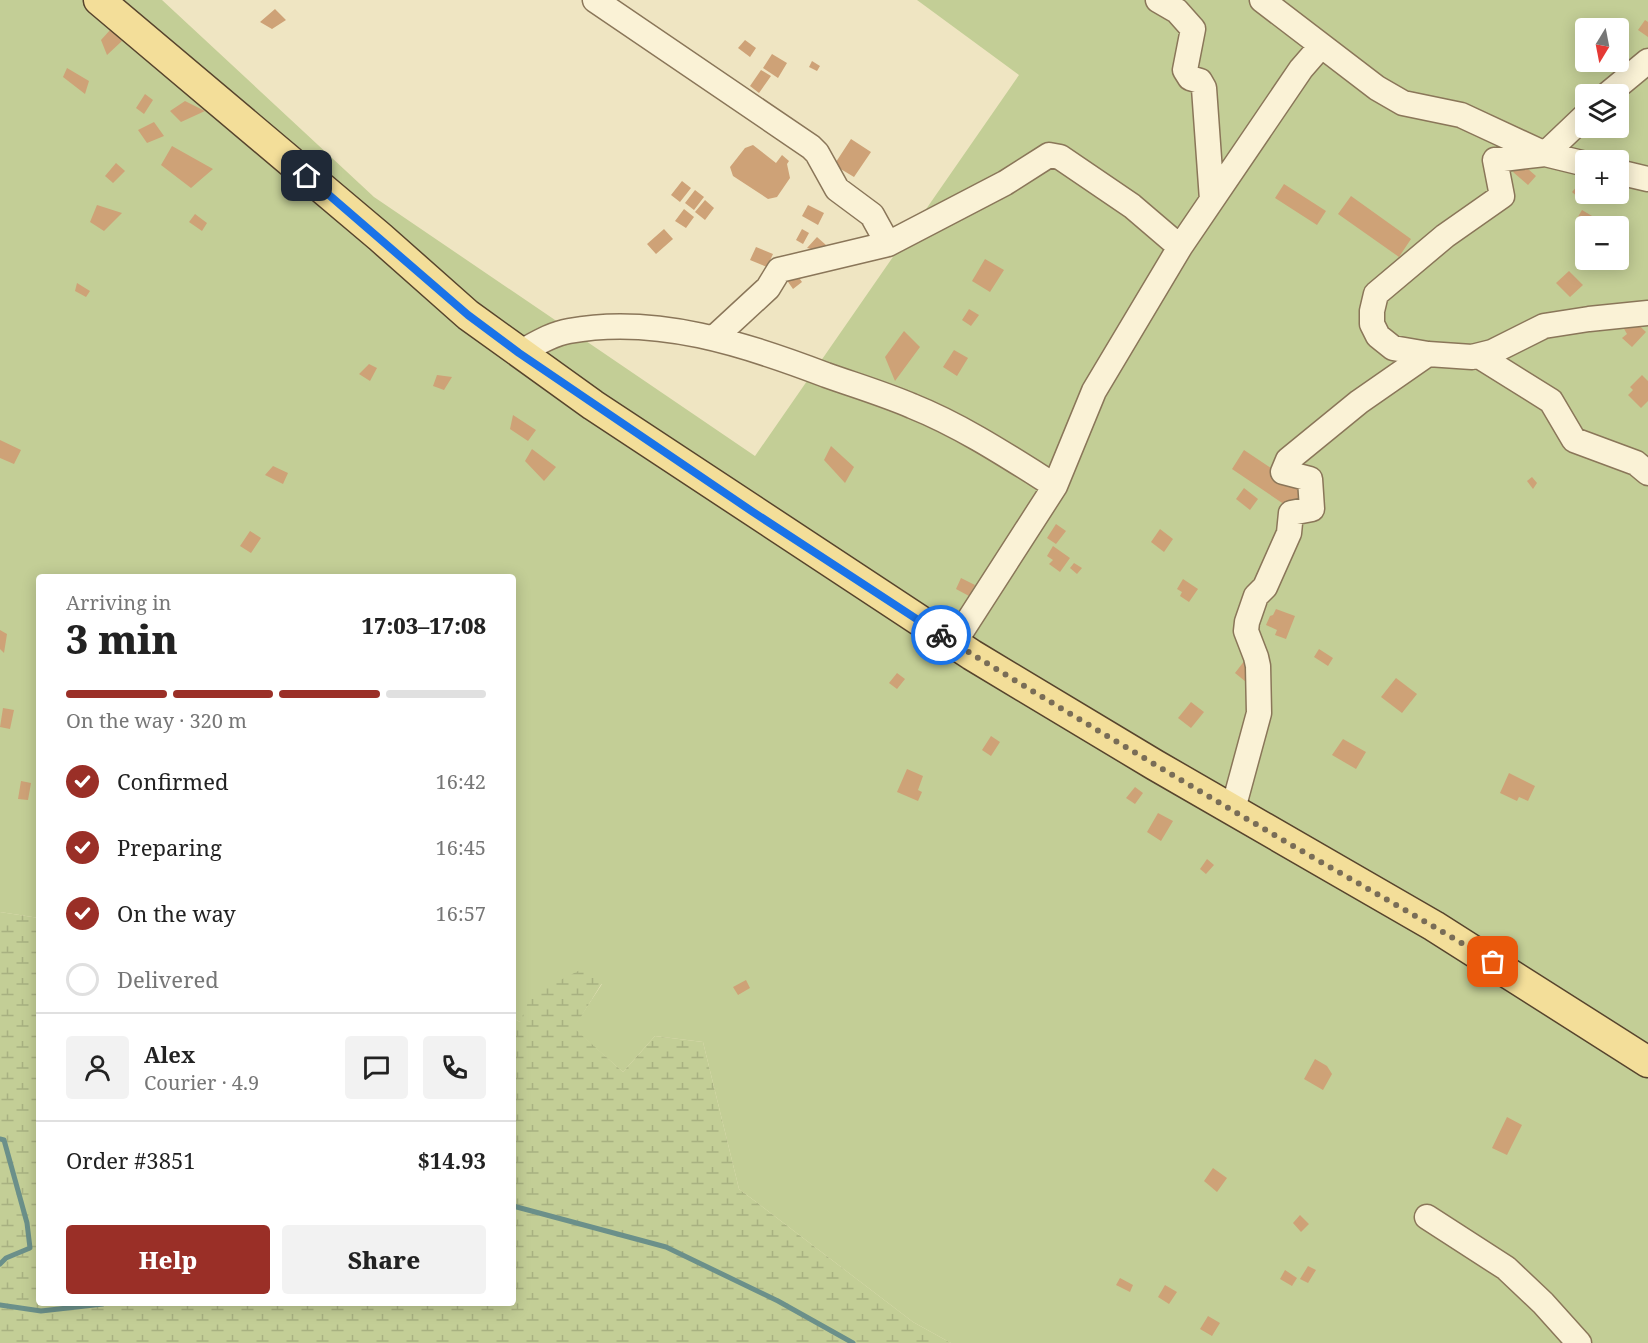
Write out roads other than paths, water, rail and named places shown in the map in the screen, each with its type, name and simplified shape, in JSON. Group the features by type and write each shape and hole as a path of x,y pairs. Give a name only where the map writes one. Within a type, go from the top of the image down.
{"main road":[{"path":"99,0 380,237 468,315 519,353 753,512 954,643 1155,765 1434,926 1648,1062"}],"street":[{"path":"595,0 811,147 837,189 872,215 888,244"},
{"path":"1158,0 1177,11 1193,29 1185,70 1190,78 1200,81 1204,88 1212,200"},
{"path":"1262,0 1377,88 1403,103 1461,115 1545,154 1575,161"},
{"path":"954,643 1055,486 1094,392 1180,247 1301,69 1321,46"},
{"path":"1620,84 1648,61"},
{"path":"1575,125 1545,154 1496,160 1502,196 1445,236 1376,294 1372,324 1378,336 1393,348 1428,354 1479,356 1525,337 1544,326 1648,313"},
{"path":"715,337 768,288 779,270 888,244 1005,183 1048,155 1055,155 1132,206 1180,247"},
{"path":"1629,175 1648,179"},
{"path":"519,353 567,331 598,328 632,327 715,337 771,354 912,406 990,446 1055,486"},
{"path":"1233,809 1259,713 1258,666 1246,631 1246,622 1256,596 1265,587 1289,533 1291,513 1312,508 1310,479 1283,472 1284,466 1288,460 1359,402 1428,354"},
{"path":"1479,356 1551,400 1574,440 1636,463 1648,473"},
{"path":"1426,1217 1506,1268 1543,1303 1579,1343"}],"waterway":[{"path":"0,1139 4,1140 27,1223 30,1248 6,1258 0,1264"},
{"path":"516,1207 666,1247 778,1301 853,1343"},
{"path":"0,1305 41,1311 85,1306"}]}
